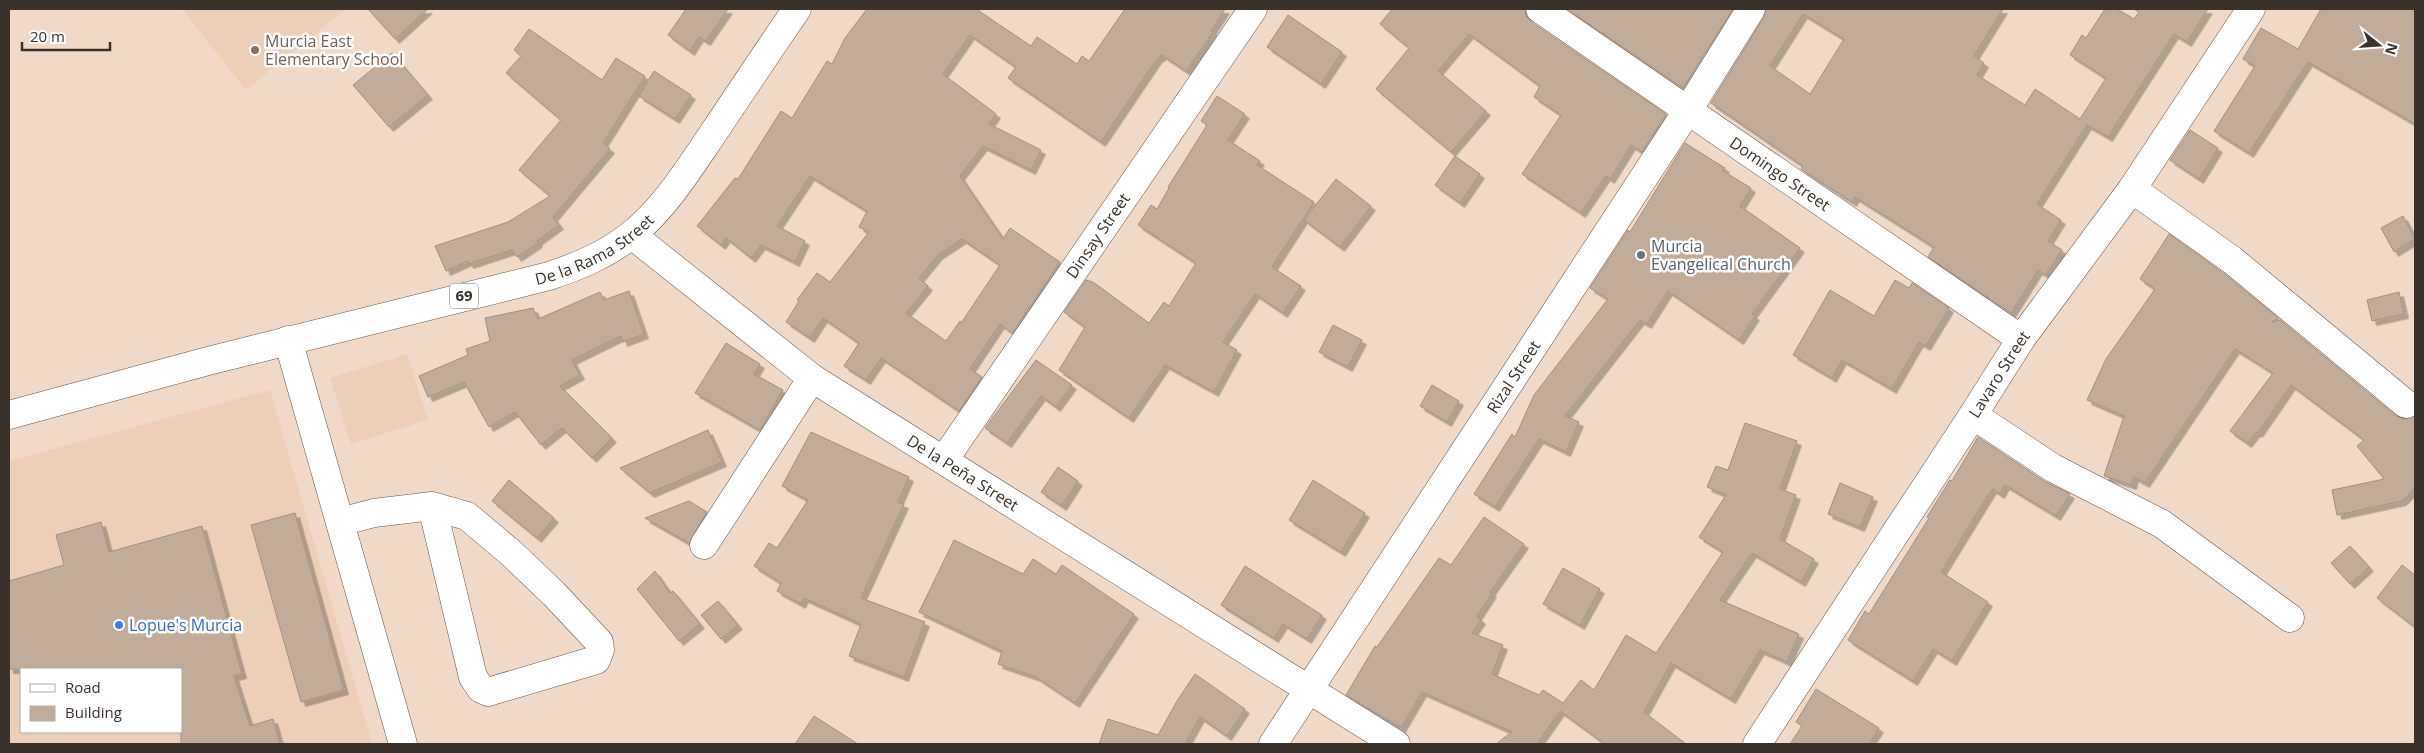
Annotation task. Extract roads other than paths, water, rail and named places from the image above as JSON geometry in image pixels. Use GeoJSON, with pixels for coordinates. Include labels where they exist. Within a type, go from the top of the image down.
{"type":"FeatureCollection","features":[{"type":"Feature","properties":{"kind":"main road","name":"De la Rama Street"},"geometry":{"type":"LineString","coordinates":[[288,340],[549,276],[604,254],[632,235],[660,206],[687,171],[797,9]]}},
{"type":"Feature","properties":{"kind":"main road","name":"Dinsay Street"},"geometry":{"type":"LineString","coordinates":[[944,460],[1253,9]]}},
{"type":"Feature","properties":{"kind":"main road","name":"Domingo Street"},"geometry":{"type":"LineString","coordinates":[[1540,9],[2021,339]]}},
{"type":"Feature","properties":{"kind":"main road","name":"Rizal Street"},"geometry":{"type":"LineString","coordinates":[[1273,744],[1688,110],[1751,9]]}},
{"type":"Feature","properties":{"kind":"main road","name":"Lavaro Street"},"geometry":{"type":"LineString","coordinates":[[1757,744],[1974,415],[2021,339],[2132,189],[2251,9]]}},
{"type":"Feature","properties":{"kind":"main road"},"geometry":{"type":"LineString","coordinates":[[2132,189],[2232,260],[2406,404]]}},
{"type":"Feature","properties":{"kind":"main road","name":"De la Peña Street"},"geometry":{"type":"LineString","coordinates":[[632,235],[812,378],[1396,744]]}},
{"type":"Feature","properties":{"kind":"main road"},"geometry":{"type":"LineString","coordinates":[[288,340],[403,744]]}},
{"type":"Feature","properties":{"kind":"main road","name":"69"},"geometry":{"type":"LineString","coordinates":[[9,415],[288,340]]}},
{"type":"Feature","properties":{"kind":"main road"},"geometry":{"type":"LineString","coordinates":[[704,545],[812,378]]}},
{"type":"Feature","properties":{"kind":"main road"},"geometry":{"type":"LineString","coordinates":[[1974,415],[2053,468],[2162,524],[2290,618]]}},
{"type":"Feature","properties":{"kind":"main road"},"geometry":{"type":"LineString","coordinates":[[340,522],[374,513],[432,506],[467,516],[511,553],[554,594],[598,642],[600,650],[596,660],[488,692],[481,688],[473,677],[432,506]]}},
{"type":"Feature","properties":{"kind":"place","name":"Murcia East Elementary School"},"geometry":{"type":"Point","coordinates":[255,50]}},
{"type":"Feature","properties":{"kind":"place","name":"Murcia Evangelical Church"},"geometry":{"type":"Point","coordinates":[1641,255]}},
{"type":"Feature","properties":{"kind":"place","name":"Lopue's Murcia"},"geometry":{"type":"Point","coordinates":[119,625]}}]}
